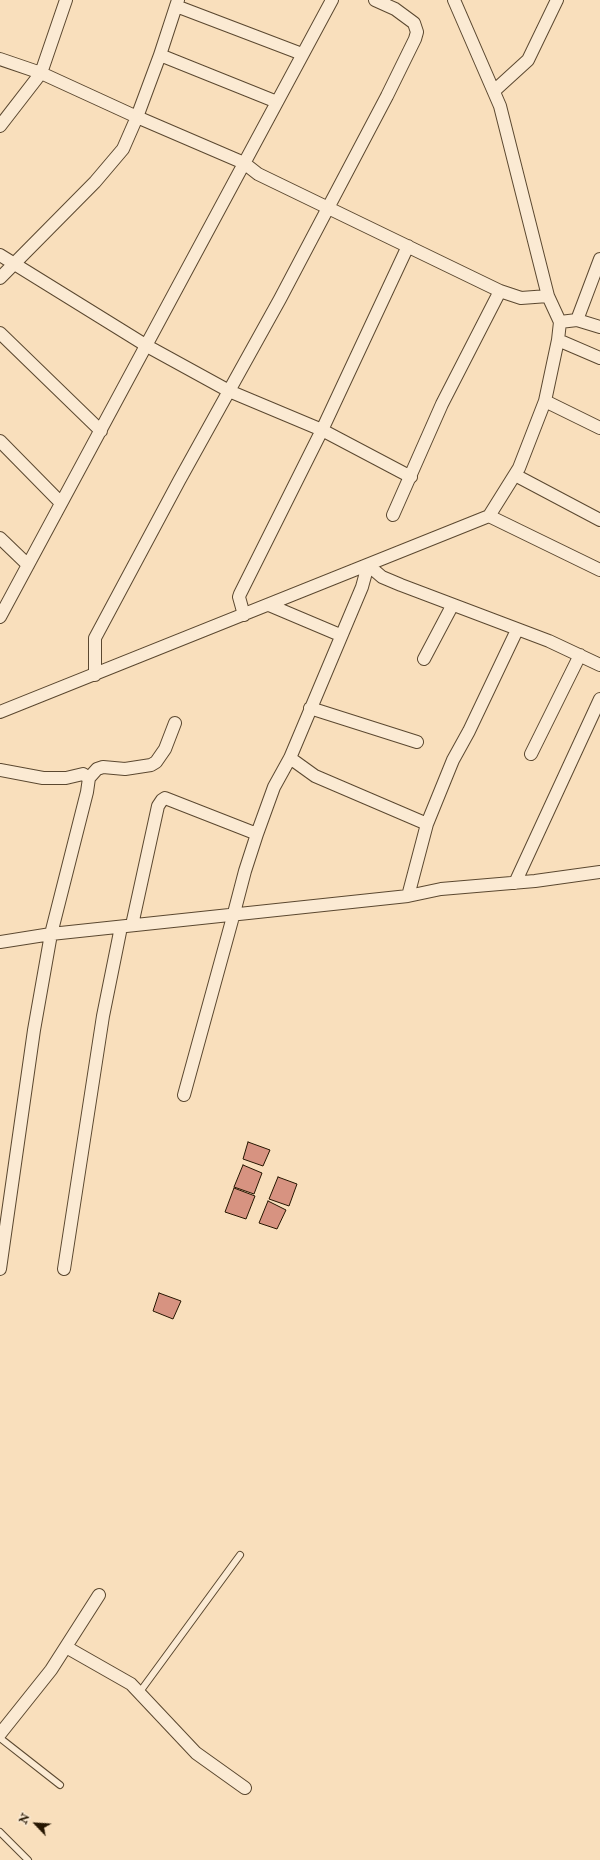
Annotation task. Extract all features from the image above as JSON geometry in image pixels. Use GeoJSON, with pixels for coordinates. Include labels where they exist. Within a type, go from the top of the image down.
{"type":"FeatureCollection","features":[{"type":"Feature","properties":{"kind":"street"},"geometry":{"type":"LineString","coordinates":[[0,126],[41,73],[66,0]]}},
{"type":"Feature","properties":{"kind":"street"},"geometry":{"type":"LineString","coordinates":[[0,617],[332,0]]}},
{"type":"Feature","properties":{"kind":"street"},"geometry":{"type":"LineString","coordinates":[[95,675],[95,638],[328,208],[387,96],[417,32],[414,23],[389,6],[375,0]]}},
{"type":"Feature","properties":{"kind":"street"},"geometry":{"type":"LineString","coordinates":[[0,712],[368,566],[489,516],[515,475],[545,401],[558,340],[560,322],[548,296],[500,106],[454,0]]}},
{"type":"Feature","properties":{"kind":"street"},"geometry":{"type":"LineString","coordinates":[[494,91],[528,60],[557,0]]}},
{"type":"Feature","properties":{"kind":"street"},"geometry":{"type":"LineString","coordinates":[[0,278],[95,182],[123,149],[137,117],[177,3],[302,54]]}},
{"type":"Feature","properties":{"kind":"street"},"geometry":{"type":"LineString","coordinates":[[160,54],[277,102]]}},
{"type":"Feature","properties":{"kind":"street"},"geometry":{"type":"LineString","coordinates":[[0,59],[41,73],[137,117],[244,163],[258,174],[500,291],[521,298],[548,296]]}},
{"type":"Feature","properties":{"kind":"street"},"geometry":{"type":"LineString","coordinates":[[244,615],[239,597],[240,594],[322,430],[408,246]]}},
{"type":"Feature","properties":{"kind":"street"},"geometry":{"type":"LineString","coordinates":[[0,255],[147,346],[229,391],[322,430],[411,477]]}},
{"type":"Feature","properties":{"kind":"street"},"geometry":{"type":"LineString","coordinates":[[577,320],[600,259]]}},
{"type":"Feature","properties":{"kind":"street"},"geometry":{"type":"LineString","coordinates":[[393,515],[442,404],[500,291]]}},
{"type":"Feature","properties":{"kind":"street"},"geometry":{"type":"LineString","coordinates":[[560,322],[577,320],[600,327]]}},
{"type":"Feature","properties":{"kind":"street"},"geometry":{"type":"LineString","coordinates":[[0,333],[101,431]]}},
{"type":"Feature","properties":{"kind":"street"},"geometry":{"type":"LineString","coordinates":[[558,340],[600,358]]}},
{"type":"Feature","properties":{"kind":"street"},"geometry":{"type":"LineString","coordinates":[[545,401],[600,428]]}},
{"type":"Feature","properties":{"kind":"street"},"geometry":{"type":"LineString","coordinates":[[0,441],[60,503]]}},
{"type":"Feature","properties":{"kind":"street"},"geometry":{"type":"LineString","coordinates":[[515,475],[600,520]]}},
{"type":"Feature","properties":{"kind":"street"},"geometry":{"type":"LineString","coordinates":[[489,516],[600,570]]}},
{"type":"Feature","properties":{"kind":"street"},"geometry":{"type":"LineString","coordinates":[[0,538],[28,565]]}},
{"type":"Feature","properties":{"kind":"street"},"geometry":{"type":"LineString","coordinates":[[368,566],[382,577],[452,606],[549,641],[600,665]]}},
{"type":"Feature","properties":{"kind":"street"},"geometry":{"type":"LineString","coordinates":[[184,1095],[234,914],[244,870],[274,787],[290,758],[340,635],[362,587],[368,566]]}},
{"type":"Feature","properties":{"kind":"street"},"geometry":{"type":"LineString","coordinates":[[269,605],[340,635]]}},
{"type":"Feature","properties":{"kind":"street"},"geometry":{"type":"LineString","coordinates":[[424,659],[452,606]]}},
{"type":"Feature","properties":{"kind":"street"},"geometry":{"type":"LineString","coordinates":[[408,896],[427,824],[453,760],[469,731],[517,630]]}},
{"type":"Feature","properties":{"kind":"street"},"geometry":{"type":"LineString","coordinates":[[531,754],[580,655]]}},
{"type":"Feature","properties":{"kind":"street"},"geometry":{"type":"LineString","coordinates":[[515,883],[600,699]]}},
{"type":"Feature","properties":{"kind":"street"},"geometry":{"type":"LineString","coordinates":[[310,708],[417,742]]}},
{"type":"Feature","properties":{"kind":"street"},"geometry":{"type":"LineString","coordinates":[[0,1269],[34,1030],[51,934],[87,792],[89,778],[96,769],[103,767],[125,769],[144,766],[156,762],[165,749],[175,723]]}},
{"type":"Feature","properties":{"kind":"street"},"geometry":{"type":"LineString","coordinates":[[290,758],[315,776],[427,824]]}},
{"type":"Feature","properties":{"kind":"street"},"geometry":{"type":"LineString","coordinates":[[0,770],[43,778],[66,778],[82,774],[89,778]]}},
{"type":"Feature","properties":{"kind":"street"},"geometry":{"type":"LineString","coordinates":[[64,1269],[103,1016],[158,806],[165,798],[257,834]]}},
{"type":"Feature","properties":{"kind":"street"},"geometry":{"type":"LineString","coordinates":[[0,942],[51,934],[408,896],[448,888],[515,883],[600,872]]}},
{"type":"Feature","properties":{"kind":"street"},"geometry":{"type":"LineString","coordinates":[[0,1734],[51,1670],[99,1595]]}},
{"type":"Feature","properties":{"kind":"street"},"geometry":{"type":"LineString","coordinates":[[66,1647],[131,1684],[196,1754],[245,1788]]}},
{"type":"Feature","properties":{"kind":"lane"},"geometry":{"type":"LineString","coordinates":[[139,1693],[240,1555]]}},
{"type":"Feature","properties":{"kind":"lane"},"geometry":{"type":"LineString","coordinates":[[0,1738],[60,1786]]}},
{"type":"Feature","properties":{"kind":"lane"},"geometry":{"type":"LineString","coordinates":[[0,1832],[28,1860]]}},
{"type":"Feature","properties":{"kind":"building"},"geometry":{"type":"Polygon","coordinates":[[[248,1142],[270,1150],[263,1166],[243,1159],[248,1142]]]}},
{"type":"Feature","properties":{"kind":"building"},"geometry":{"type":"Polygon","coordinates":[[[243,1165],[262,1173],[254,1194],[234,1187],[243,1165]]]}},
{"type":"Feature","properties":{"kind":"building"},"geometry":{"type":"Polygon","coordinates":[[[278,1177],[297,1184],[289,1206],[269,1199],[278,1177]]]}},
{"type":"Feature","properties":{"kind":"building"},"geometry":{"type":"Polygon","coordinates":[[[234,1188],[255,1196],[246,1219],[225,1212],[234,1188]]]}},
{"type":"Feature","properties":{"kind":"building"},"geometry":{"type":"Polygon","coordinates":[[[268,1201],[286,1210],[277,1229],[259,1223],[268,1201]]]}},
{"type":"Feature","properties":{"kind":"building"},"geometry":{"type":"Polygon","coordinates":[[[159,1293],[181,1301],[173,1319],[153,1311],[159,1293]]]}}]}
